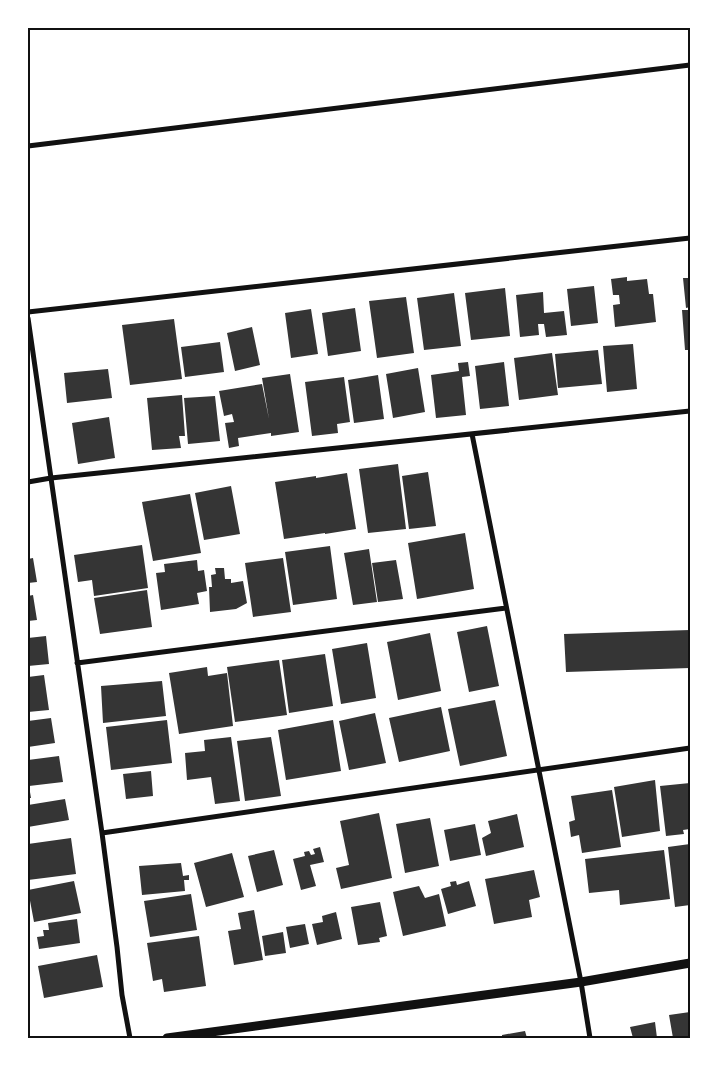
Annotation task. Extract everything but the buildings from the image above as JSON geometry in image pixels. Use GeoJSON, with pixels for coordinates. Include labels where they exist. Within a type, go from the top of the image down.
{"type":"FeatureCollection","features":[{"type":"Feature","properties":{"kind":"street"},"geometry":{"type":"LineString","coordinates":[[28,146],[690,65]]}},
{"type":"Feature","properties":{"kind":"street"},"geometry":{"type":"LineString","coordinates":[[28,312],[690,238]]}},
{"type":"Feature","properties":{"kind":"street"},"geometry":{"type":"LineString","coordinates":[[28,318],[102,833],[122,995],[130,1038]]}},
{"type":"Feature","properties":{"kind":"street"},"geometry":{"type":"LineString","coordinates":[[28,482],[50,478],[690,411]]}},
{"type":"Feature","properties":{"kind":"street"},"geometry":{"type":"LineString","coordinates":[[472,434],[590,1038]]}},
{"type":"Feature","properties":{"kind":"street"},"geometry":{"type":"LineString","coordinates":[[77,663],[506,608]]}},
{"type":"Feature","properties":{"kind":"street"},"geometry":{"type":"LineString","coordinates":[[102,833],[690,748]]}},
{"type":"Feature","properties":{"kind":"street"},"geometry":{"type":"LineString","coordinates":[[167,1038],[580,982],[690,963]]}}]}
